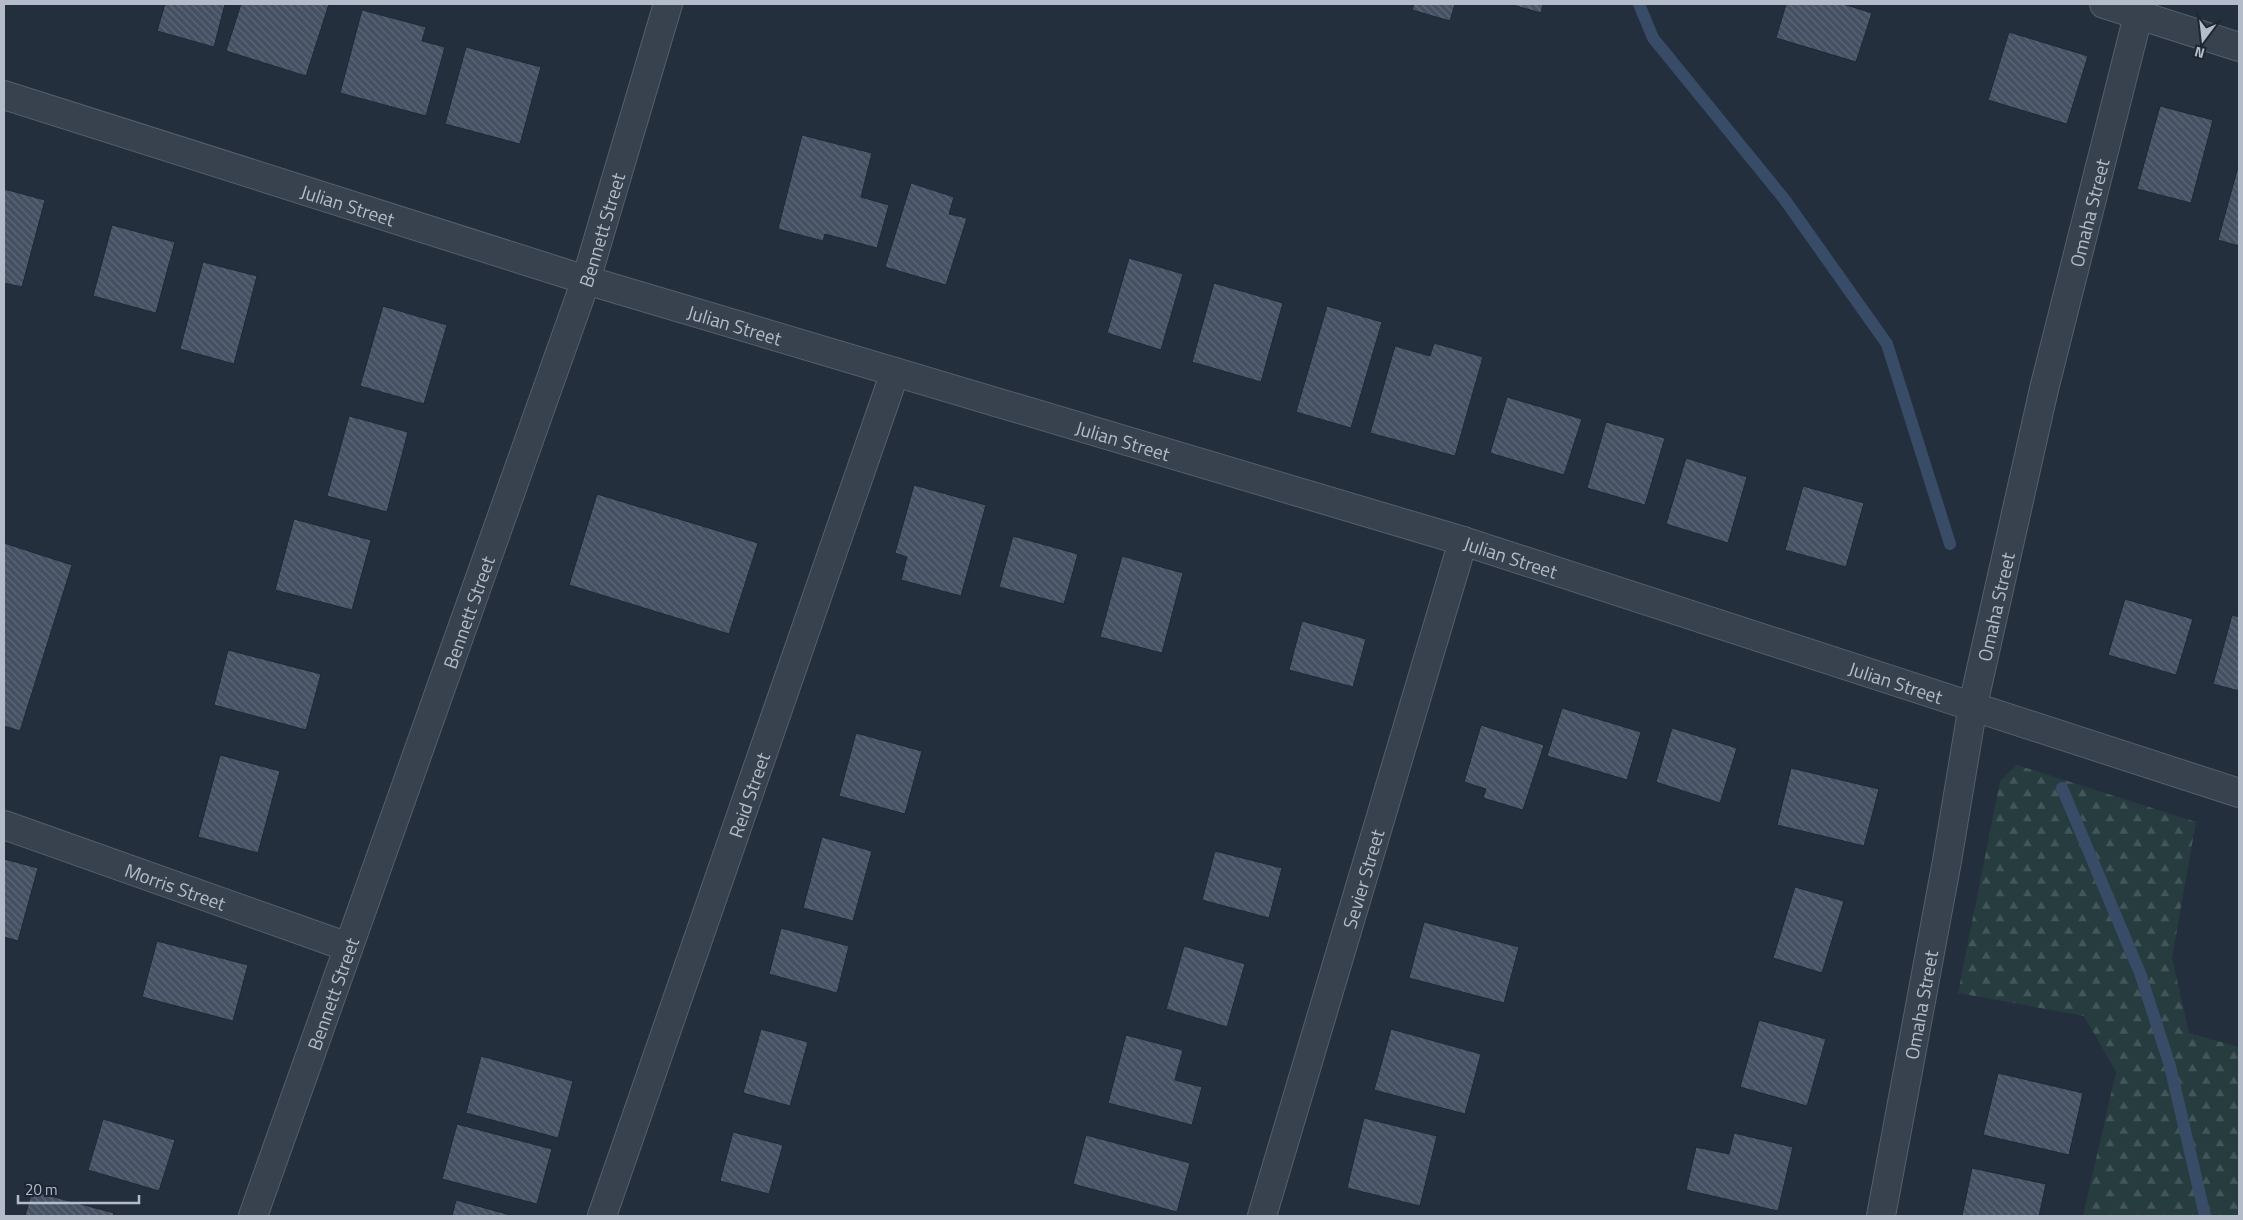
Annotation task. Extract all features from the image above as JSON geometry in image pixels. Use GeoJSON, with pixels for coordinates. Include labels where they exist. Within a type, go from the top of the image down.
{"type":"FeatureCollection","features":[{"type":"Feature","properties":{"kind":"street","name":"Bennett Street"},"geometry":{"type":"LineString","coordinates":[[253,1216],[586,280],[668,4]]}},
{"type":"Feature","properties":{"kind":"street"},"geometry":{"type":"LineString","coordinates":[[2104,4],[2140,10],[2239,47]]}},
{"type":"Feature","properties":{"kind":"street","name":"Omaha Street"},"geometry":{"type":"LineString","coordinates":[[1881,1216],[1947,861],[1973,705],[2044,389],[2140,10]]}},
{"type":"Feature","properties":{"kind":"street","name":"Julian Street"},"geometry":{"type":"LineString","coordinates":[[4,95],[586,280],[1462,541],[2239,792]]}},
{"type":"Feature","properties":{"kind":"street","name":"Reid Street"},"geometry":{"type":"LineString","coordinates":[[602,1216],[895,372]]}},
{"type":"Feature","properties":{"kind":"street","name":"Sevier Street"},"geometry":{"type":"LineString","coordinates":[[1262,1216],[1462,541]]}},
{"type":"Feature","properties":{"kind":"street","name":"Morris Street"},"geometry":{"type":"LineString","coordinates":[[4,826],[348,947]]}},
{"type":"Feature","properties":{"kind":"green space"},"geometry":{"type":"Polygon","coordinates":[[[2017,765],[2196,822],[2172,958],[2189,1033],[2239,1047],[2239,1216],[2083,1216],[2116,1072],[2084,1016],[1958,993],[2000,781],[2017,765]]]}},
{"type":"Feature","properties":{"kind":"building"},"geometry":{"type":"Polygon","coordinates":[[[165,4],[225,4],[214,47],[157,31],[165,4]]]}},
{"type":"Feature","properties":{"kind":"building"},"geometry":{"type":"Polygon","coordinates":[[[241,4],[329,4],[306,76],[226,51],[241,4]]]}},
{"type":"Feature","properties":{"kind":"building"},"geometry":{"type":"Polygon","coordinates":[[[1414,4],[1455,4],[1450,21],[1412,10],[1414,4]]]}},
{"type":"Feature","properties":{"kind":"building"},"geometry":{"type":"Polygon","coordinates":[[[1509,4],[1543,4],[1541,13],[1509,4]]]}},
{"type":"Feature","properties":{"kind":"building"},"geometry":{"type":"Polygon","coordinates":[[[1786,4],[1843,4],[1872,13],[1856,62],[1776,38],[1786,4]]]}},
{"type":"Feature","properties":{"kind":"building"},"geometry":{"type":"Polygon","coordinates":[[[362,10],[426,27],[422,41],[445,47],[426,116],[340,93],[362,10]]]}},
{"type":"Feature","properties":{"kind":"building"},"geometry":{"type":"Polygon","coordinates":[[[2009,32],[2088,56],[2067,124],[1988,100],[2009,32]]]}},
{"type":"Feature","properties":{"kind":"building"},"geometry":{"type":"Polygon","coordinates":[[[466,47],[541,67],[520,144],[445,124],[466,47]]]}},
{"type":"Feature","properties":{"kind":"building"},"geometry":{"type":"Polygon","coordinates":[[[2160,106],[2213,120],[2191,203],[2137,189],[2160,106]]]}},
{"type":"Feature","properties":{"kind":"building"},"geometry":{"type":"Polygon","coordinates":[[[802,135],[872,153],[861,197],[889,205],[877,248],[825,234],[823,241],[778,229],[802,135]]]}},
{"type":"Feature","properties":{"kind":"building"},"geometry":{"type":"Polygon","coordinates":[[[2239,163],[2239,246],[2218,240],[2239,163]]]}},
{"type":"Feature","properties":{"kind":"building"},"geometry":{"type":"Polygon","coordinates":[[[911,183],[954,197],[949,214],[967,218],[946,285],[885,267],[911,183]]]}},
{"type":"Feature","properties":{"kind":"building"},"geometry":{"type":"Polygon","coordinates":[[[4,189],[45,200],[22,287],[4,283],[4,189]]]}},
{"type":"Feature","properties":{"kind":"building"},"geometry":{"type":"Polygon","coordinates":[[[112,225],[175,242],[156,313],[93,296],[112,225]]]}},
{"type":"Feature","properties":{"kind":"building"},"geometry":{"type":"Polygon","coordinates":[[[1129,258],[1183,274],[1161,350],[1107,333],[1129,258]]]}},
{"type":"Feature","properties":{"kind":"building"},"geometry":{"type":"Polygon","coordinates":[[[203,262],[257,276],[234,364],[180,349],[203,262]]]}},
{"type":"Feature","properties":{"kind":"building"},"geometry":{"type":"Polygon","coordinates":[[[1214,283],[1283,303],[1261,382],[1192,362],[1214,283]]]}},
{"type":"Feature","properties":{"kind":"building"},"geometry":{"type":"Polygon","coordinates":[[[383,306],[447,325],[424,404],[360,386],[383,306]]]}},
{"type":"Feature","properties":{"kind":"building"},"geometry":{"type":"Polygon","coordinates":[[[1327,306],[1382,322],[1351,428],[1296,412],[1327,306]]]}},
{"type":"Feature","properties":{"kind":"building"},"geometry":{"type":"Polygon","coordinates":[[[1434,343],[1483,357],[1455,456],[1370,433],[1395,346],[1430,356],[1434,343]]]}},
{"type":"Feature","properties":{"kind":"building"},"geometry":{"type":"Polygon","coordinates":[[[1507,397],[1582,419],[1564,475],[1490,453],[1507,397]]]}},
{"type":"Feature","properties":{"kind":"building"},"geometry":{"type":"Polygon","coordinates":[[[349,416],[408,432],[387,512],[327,496],[349,416]]]}},
{"type":"Feature","properties":{"kind":"building"},"geometry":{"type":"Polygon","coordinates":[[[1606,422],[1665,438],[1645,505],[1587,488],[1606,422]]]}},
{"type":"Feature","properties":{"kind":"building"},"geometry":{"type":"Polygon","coordinates":[[[1686,458],[1747,477],[1728,543],[1666,524],[1686,458]]]}},
{"type":"Feature","properties":{"kind":"building"},"geometry":{"type":"Polygon","coordinates":[[[914,485],[986,505],[961,596],[901,580],[907,557],[895,553],[914,485]]]}},
{"type":"Feature","properties":{"kind":"building"},"geometry":{"type":"Polygon","coordinates":[[[1803,486],[1864,503],[1846,567],[1785,550],[1803,486]]]}},
{"type":"Feature","properties":{"kind":"building"},"geometry":{"type":"Polygon","coordinates":[[[597,494],[758,543],[729,634],[569,585],[597,494]]]}},
{"type":"Feature","properties":{"kind":"building"},"geometry":{"type":"Polygon","coordinates":[[[294,519],[371,540],[352,610],[275,590],[294,519]]]}},
{"type":"Feature","properties":{"kind":"building"},"geometry":{"type":"Polygon","coordinates":[[[1013,536],[1078,554],[1064,604],[999,587],[1013,536]]]}},
{"type":"Feature","properties":{"kind":"building"},"geometry":{"type":"Polygon","coordinates":[[[4,543],[72,565],[20,731],[4,726],[4,543]]]}},
{"type":"Feature","properties":{"kind":"building"},"geometry":{"type":"Polygon","coordinates":[[[1122,556],[1183,573],[1162,653],[1100,637],[1122,556]]]}},
{"type":"Feature","properties":{"kind":"building"},"geometry":{"type":"Polygon","coordinates":[[[2125,599],[2193,619],[2176,675],[2108,655],[2125,599]]]}},
{"type":"Feature","properties":{"kind":"building"},"geometry":{"type":"Polygon","coordinates":[[[2232,615],[2239,617],[2239,691],[2213,684],[2232,615]]]}},
{"type":"Feature","properties":{"kind":"building"},"geometry":{"type":"Polygon","coordinates":[[[1302,621],[1366,639],[1353,687],[1289,670],[1302,621]]]}},
{"type":"Feature","properties":{"kind":"building"},"geometry":{"type":"Polygon","coordinates":[[[228,650],[321,674],[306,730],[214,705],[228,650]]]}},
{"type":"Feature","properties":{"kind":"building"},"geometry":{"type":"Polygon","coordinates":[[[1562,708],[1641,732],[1627,780],[1547,756],[1562,708]]]}},
{"type":"Feature","properties":{"kind":"building"},"geometry":{"type":"Polygon","coordinates":[[[1481,725],[1544,745],[1523,810],[1483,798],[1486,789],[1464,782],[1481,725]]]}},
{"type":"Feature","properties":{"kind":"building"},"geometry":{"type":"Polygon","coordinates":[[[1672,728],[1737,748],[1720,803],[1656,782],[1672,728]]]}},
{"type":"Feature","properties":{"kind":"building"},"geometry":{"type":"Polygon","coordinates":[[[856,733],[922,751],[905,814],[839,796],[856,733]]]}},
{"type":"Feature","properties":{"kind":"building"},"geometry":{"type":"Polygon","coordinates":[[[220,755],[280,771],[258,853],[198,837],[220,755]]]}},
{"type":"Feature","properties":{"kind":"building"},"geometry":{"type":"Polygon","coordinates":[[[1791,768],[1879,789],[1864,846],[1777,825],[1791,768]]]}},
{"type":"Feature","properties":{"kind":"building"},"geometry":{"type":"Polygon","coordinates":[[[822,837],[872,851],[853,921],[803,908],[822,837]]]}},
{"type":"Feature","properties":{"kind":"building"},"geometry":{"type":"Polygon","coordinates":[[[1215,851],[1282,868],[1269,918],[1202,900],[1215,851]]]}},
{"type":"Feature","properties":{"kind":"building"},"geometry":{"type":"Polygon","coordinates":[[[4,859],[38,868],[18,941],[4,937],[4,859]]]}},
{"type":"Feature","properties":{"kind":"building"},"geometry":{"type":"Polygon","coordinates":[[[1795,887],[1844,901],[1822,973],[1773,958],[1795,887]]]}},
{"type":"Feature","properties":{"kind":"building"},"geometry":{"type":"Polygon","coordinates":[[[1424,922],[1519,947],[1504,1003],[1409,978],[1424,922]]]}},
{"type":"Feature","properties":{"kind":"building"},"geometry":{"type":"Polygon","coordinates":[[[781,928],[849,946],[837,993],[769,974],[781,928]]]}},
{"type":"Feature","properties":{"kind":"building"},"geometry":{"type":"Polygon","coordinates":[[[157,941],[248,965],[233,1021],[142,997],[157,941]]]}},
{"type":"Feature","properties":{"kind":"building"},"geometry":{"type":"Polygon","coordinates":[[[1184,946],[1245,964],[1227,1027],[1166,1009],[1184,946]]]}},
{"type":"Feature","properties":{"kind":"building"},"geometry":{"type":"Polygon","coordinates":[[[1759,1020],[1826,1039],[1807,1106],[1740,1087],[1759,1020]]]}},
{"type":"Feature","properties":{"kind":"building"},"geometry":{"type":"Polygon","coordinates":[[[761,1029],[808,1042],[790,1106],[743,1093],[761,1029]]]}},
{"type":"Feature","properties":{"kind":"building"},"geometry":{"type":"Polygon","coordinates":[[[1391,1029],[1481,1054],[1465,1114],[1374,1090],[1391,1029]]]}},
{"type":"Feature","properties":{"kind":"building"},"geometry":{"type":"Polygon","coordinates":[[[1126,1035],[1183,1050],[1175,1080],[1202,1087],[1192,1125],[1108,1103],[1126,1035]]]}},
{"type":"Feature","properties":{"kind":"building"},"geometry":{"type":"Polygon","coordinates":[[[481,1056],[573,1081],[558,1138],[466,1113],[481,1056]]]}},
{"type":"Feature","properties":{"kind":"building"},"geometry":{"type":"Polygon","coordinates":[[[1998,1073],[2083,1093],[2069,1155],[1983,1135],[1998,1073]]]}},
{"type":"Feature","properties":{"kind":"building"},"geometry":{"type":"Polygon","coordinates":[[[1364,1118],[1437,1136],[1420,1206],[1347,1188],[1364,1118]]]}},
{"type":"Feature","properties":{"kind":"building"},"geometry":{"type":"Polygon","coordinates":[[[103,1119],[175,1140],[159,1191],[88,1170],[103,1119]]]}},
{"type":"Feature","properties":{"kind":"building"},"geometry":{"type":"Polygon","coordinates":[[[457,1124],[552,1149],[537,1204],[442,1179],[457,1124]]]}},
{"type":"Feature","properties":{"kind":"building"},"geometry":{"type":"Polygon","coordinates":[[[733,1132],[783,1145],[769,1194],[720,1181],[733,1132]]]}},
{"type":"Feature","properties":{"kind":"building"},"geometry":{"type":"Polygon","coordinates":[[[1734,1133],[1793,1147],[1778,1211],[1686,1190],[1696,1147],[1729,1154],[1734,1133]]]}},
{"type":"Feature","properties":{"kind":"building"},"geometry":{"type":"Polygon","coordinates":[[[1086,1135],[1190,1163],[1177,1212],[1073,1184],[1086,1135]]]}},
{"type":"Feature","properties":{"kind":"building"},"geometry":{"type":"Polygon","coordinates":[[[1972,1168],[2046,1184],[2039,1216],[1962,1216],[1972,1168]]]}},
{"type":"Feature","properties":{"kind":"building"},"geometry":{"type":"Polygon","coordinates":[[[32,1191],[114,1213],[113,1216],[25,1216],[32,1191]]]}},
{"type":"Feature","properties":{"kind":"building"},"geometry":{"type":"Polygon","coordinates":[[[456,1200],[514,1216],[452,1216],[456,1200]]]}},
{"type":"Feature","properties":{"kind":"waterway"},"geometry":{"type":"LineString","coordinates":[[1639,4],[1653,38],[1785,200],[1887,344],[1950,544]]}},
{"type":"Feature","properties":{"kind":"waterway"},"geometry":{"type":"LineString","coordinates":[[2062,788],[2140,973],[2170,1066],[2205,1216]]}}]}
